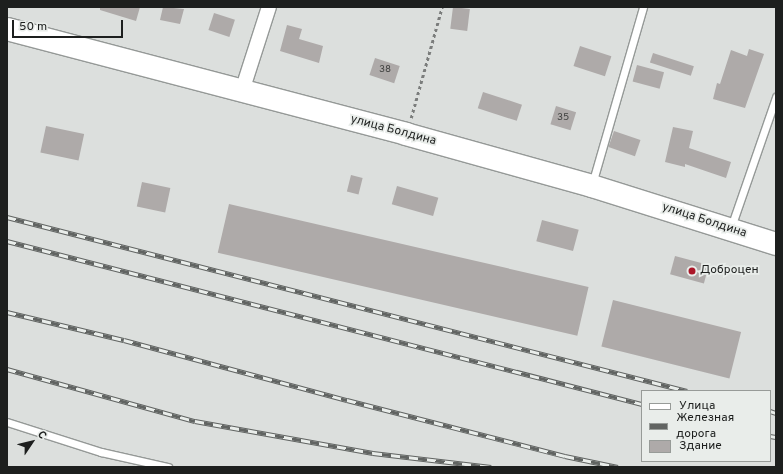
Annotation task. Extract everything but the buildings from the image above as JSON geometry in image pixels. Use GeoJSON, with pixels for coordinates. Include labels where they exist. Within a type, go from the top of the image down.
{"type":"FeatureCollection","features":[{"type":"Feature","properties":{"kind":"main road","name":"улица Болдина"},"geometry":{"type":"LineString","coordinates":[[7,30],[406,134],[592,186],[776,244]]}},
{"type":"Feature","properties":{"kind":"street"},"geometry":{"type":"LineString","coordinates":[[242,91],[269,7]]}},
{"type":"Feature","properties":{"kind":"lane"},"geometry":{"type":"LineString","coordinates":[[592,186],[643,7]]}},
{"type":"Feature","properties":{"kind":"lane"},"geometry":{"type":"LineString","coordinates":[[730,229],[776,97]]}},
{"type":"Feature","properties":{"kind":"lane"},"geometry":{"type":"LineString","coordinates":[[7,422],[101,452],[168,467]]}},
{"type":"Feature","properties":{"kind":"path"},"geometry":{"type":"LineString","coordinates":[[406,134],[442,7]]}},
{"type":"Feature","properties":{"kind":"railway"},"geometry":{"type":"LineString","coordinates":[[7,217],[683,390]]}},
{"type":"Feature","properties":{"kind":"railway"},"geometry":{"type":"LineString","coordinates":[[7,241],[641,404]]}},
{"type":"Feature","properties":{"kind":"railway"},"geometry":{"type":"LineString","coordinates":[[7,312],[124,340],[347,400],[565,456],[618,467]]}},
{"type":"Feature","properties":{"kind":"railway"},"geometry":{"type":"LineString","coordinates":[[7,369],[195,421],[373,453],[491,467]]}},
{"type":"Feature","properties":{"kind":"railway"},"geometry":{"type":"LineString","coordinates":[[771,411],[776,413]]}},
{"type":"Feature","properties":{"kind":"railway"},"geometry":{"type":"LineString","coordinates":[[771,436],[776,437]]}},
{"type":"Feature","properties":{"kind":"place","name":"Доброцен"},"geometry":{"type":"Point","coordinates":[692,271]}}]}
